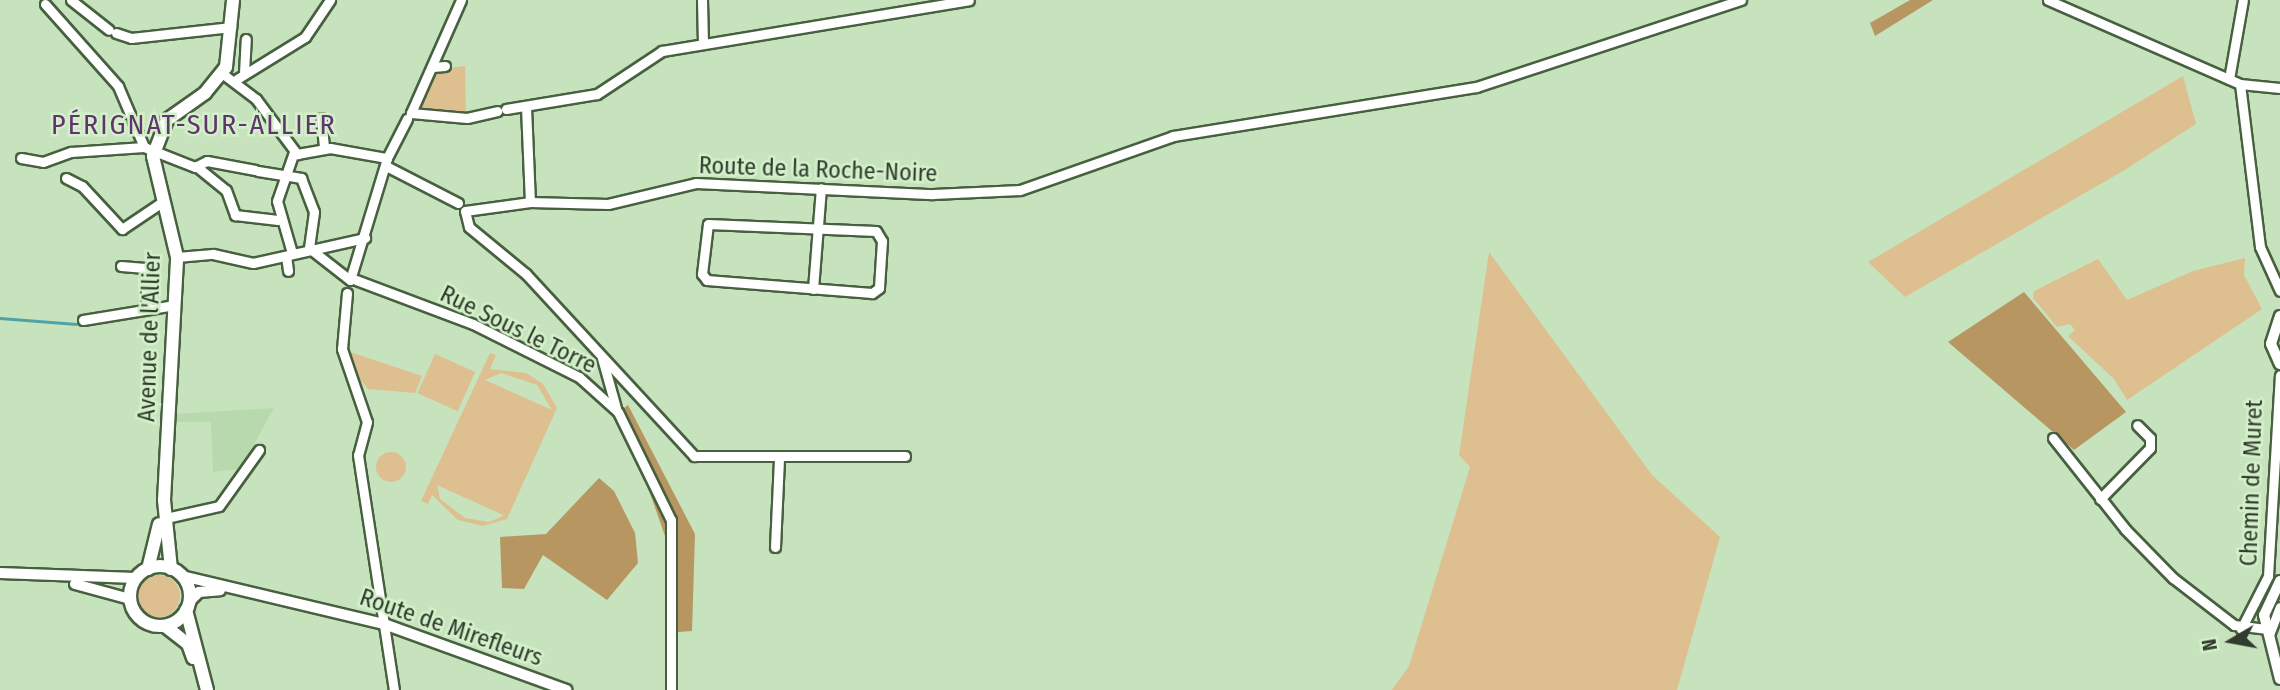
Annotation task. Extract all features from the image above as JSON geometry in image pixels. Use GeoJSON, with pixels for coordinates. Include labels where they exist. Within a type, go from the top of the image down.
{"type":"FeatureCollection","features":[{"type":"Feature","properties":{"kind":"main road"},"geometry":{"type":"LineString","coordinates":[[148,151],[167,120],[223,74],[233,0]]}},
{"type":"Feature","properties":{"kind":"main road","name":"Avenue de l'Allier"},"geometry":{"type":"LineString","coordinates":[[148,151],[177,257],[164,499]]}},
{"type":"Feature","properties":{"kind":"main road"},"geometry":{"type":"LineString","coordinates":[[164,499],[176,573],[188,606],[206,690]]}},
{"type":"Feature","properties":{"kind":"main road"},"geometry":{"type":"LineString","coordinates":[[164,499],[148,569],[136,578],[130,599],[138,617],[164,626],[188,644],[206,690]]}},
{"type":"Feature","properties":{"kind":"main road"},"geometry":{"type":"LineString","coordinates":[[148,569],[176,573]]}},
{"type":"Feature","properties":{"kind":"main road"},"geometry":{"type":"LineString","coordinates":[[164,626],[188,606]]}},
{"type":"Feature","properties":{"kind":"street"},"geometry":{"type":"LineString","coordinates":[[71,0],[112,32],[139,38],[231,27]]}},
{"type":"Feature","properties":{"kind":"street"},"geometry":{"type":"LineString","coordinates":[[223,74],[241,76],[305,37],[330,0]]}},
{"type":"Feature","properties":{"kind":"street"},"geometry":{"type":"LineString","coordinates":[[353,280],[387,162],[433,67],[461,0]]}},
{"type":"Feature","properties":{"kind":"street"},"geometry":{"type":"LineString","coordinates":[[702,0],[703,44]]}},
{"type":"Feature","properties":{"kind":"street"},"geometry":{"type":"LineString","coordinates":[[409,116],[467,118],[597,94],[645,58],[703,44],[968,0]]}},
{"type":"Feature","properties":{"kind":"street","name":"Route de la Roche-Noire"},"geometry":{"type":"LineString","coordinates":[[601,356],[486,239],[469,227],[465,211],[530,202],[595,206],[696,183],[1002,192],[1086,169],[1173,136],[1476,87],[1741,0]]}},
{"type":"Feature","properties":{"kind":"street"},"geometry":{"type":"LineString","coordinates":[[2048,0],[2240,85],[2280,89]]}},
{"type":"Feature","properties":{"kind":"street"},"geometry":{"type":"LineString","coordinates":[[2229,79],[2243,0]]}},
{"type":"Feature","properties":{"kind":"street"},"geometry":{"type":"LineString","coordinates":[[45,4],[118,86],[148,151]]}},
{"type":"Feature","properties":{"kind":"street"},"geometry":{"type":"LineString","coordinates":[[246,39],[241,76],[294,152]]}},
{"type":"Feature","properties":{"kind":"street"},"geometry":{"type":"LineString","coordinates":[[433,67],[445,66]]}},
{"type":"Feature","properties":{"kind":"street"},"geometry":{"type":"LineString","coordinates":[[2240,85],[2259,247],[2280,291]]}},
{"type":"Feature","properties":{"kind":"street"},"geometry":{"type":"LineString","coordinates":[[526,107],[530,202]]}},
{"type":"Feature","properties":{"kind":"street"},"geometry":{"type":"LineString","coordinates":[[321,118],[324,149]]}},
{"type":"Feature","properties":{"kind":"street"},"geometry":{"type":"LineString","coordinates":[[294,152],[324,149],[387,162],[458,203]]}},
{"type":"Feature","properties":{"kind":"street"},"geometry":{"type":"LineString","coordinates":[[21,158],[43,162],[71,152],[148,151],[196,166],[226,190],[235,215],[278,219]]}},
{"type":"Feature","properties":{"kind":"street"},"geometry":{"type":"LineString","coordinates":[[288,271],[289,255],[278,219],[285,176],[294,152]]}},
{"type":"Feature","properties":{"kind":"street"},"geometry":{"type":"LineString","coordinates":[[196,166],[207,161],[301,178],[314,212],[309,248]]}},
{"type":"Feature","properties":{"kind":"street"},"geometry":{"type":"LineString","coordinates":[[66,178],[82,186],[122,229],[162,202]]}},
{"type":"Feature","properties":{"kind":"street"},"geometry":{"type":"LineString","coordinates":[[813,289],[821,188]]}},
{"type":"Feature","properties":{"kind":"street"},"geometry":{"type":"LineString","coordinates":[[817,227],[876,231],[881,253],[876,291],[813,289],[703,278],[705,228],[817,227]]}},
{"type":"Feature","properties":{"kind":"street"},"geometry":{"type":"LineString","coordinates":[[177,257],[213,254],[253,263],[309,248],[365,238]]}},
{"type":"Feature","properties":{"kind":"street","name":"Rue Sous le Torre"},"geometry":{"type":"LineString","coordinates":[[309,248],[353,280],[473,324],[579,377],[618,412],[671,520],[671,690]]}},
{"type":"Feature","properties":{"kind":"street"},"geometry":{"type":"LineString","coordinates":[[121,266],[145,268],[147,309]]}},
{"type":"Feature","properties":{"kind":"street"},"geometry":{"type":"LineString","coordinates":[[347,293],[342,349],[367,422],[358,455],[394,690]]}},
{"type":"Feature","properties":{"kind":"street"},"geometry":{"type":"LineString","coordinates":[[83,320],[175,305]]}},
{"type":"Feature","properties":{"kind":"street"},"geometry":{"type":"LineString","coordinates":[[2280,316],[2271,344],[2280,364]]}},
{"type":"Feature","properties":{"kind":"street"},"geometry":{"type":"LineString","coordinates":[[601,356],[618,412]]}},
{"type":"Feature","properties":{"kind":"street"},"geometry":{"type":"LineString","coordinates":[[601,356],[694,456],[779,459],[905,456]]}},
{"type":"Feature","properties":{"kind":"street","name":"Chemin de Muret"},"geometry":{"type":"LineString","coordinates":[[2241,629],[2268,576],[2280,375]]}},
{"type":"Feature","properties":{"kind":"street"},"geometry":{"type":"LineString","coordinates":[[2100,499],[2150,448],[2150,438],[2137,425]]}},
{"type":"Feature","properties":{"kind":"street"},"geometry":{"type":"LineString","coordinates":[[2053,438],[2100,499],[2173,578],[2241,629],[2267,633]]}},
{"type":"Feature","properties":{"kind":"street"},"geometry":{"type":"LineString","coordinates":[[166,518],[219,506],[259,450]]}},
{"type":"Feature","properties":{"kind":"street"},"geometry":{"type":"LineString","coordinates":[[775,547],[779,459]]}},
{"type":"Feature","properties":{"kind":"street"},"geometry":{"type":"LineString","coordinates":[[0,573],[136,578]]}},
{"type":"Feature","properties":{"kind":"street","name":"Route de Mirefleurs"},"geometry":{"type":"LineString","coordinates":[[176,573],[240,591],[384,624],[566,690]]}},
{"type":"Feature","properties":{"kind":"street"},"geometry":{"type":"LineString","coordinates":[[31,575],[130,599]]}},
{"type":"Feature","properties":{"kind":"street"},"geometry":{"type":"LineString","coordinates":[[2280,581],[2266,608],[2267,633],[2280,679]]}},
{"type":"Feature","properties":{"kind":"street","name":"Route de Mirefleurs"},"geometry":{"type":"LineString","coordinates":[[188,606],[208,590],[240,591]]}},
{"type":"Feature","properties":{"kind":"street"},"geometry":{"type":"LineString","coordinates":[[2267,633],[2280,607]]}},
{"type":"Feature","properties":{"kind":"shaded area"},"geometry":{"type":"Polygon","coordinates":[[[1910,0],[1933,0],[1875,36],[1870,23],[1910,0]]]}},
{"type":"Feature","properties":{"kind":"shaded area"},"geometry":{"type":"Polygon","coordinates":[[[465,66],[466,115],[419,110],[438,69],[465,66]]]}},
{"type":"Feature","properties":{"kind":"shaded area"},"geometry":{"type":"Polygon","coordinates":[[[2183,76],[2196,124],[2123,171],[1905,297],[1868,262],[2183,76]]]}},
{"type":"Feature","properties":{"kind":"shaded area"},"geometry":{"type":"Polygon","coordinates":[[[1489,252],[1652,475],[1720,537],[1677,690],[1392,690],[1409,666],[1470,467],[1459,455],[1489,252]]]}},
{"type":"Feature","properties":{"kind":"shaded area"},"geometry":{"type":"Polygon","coordinates":[[[2245,258],[2244,275],[2262,309],[2127,400],[2114,379],[2068,336],[2075,330],[2070,324],[2057,327],[2033,298],[2034,291],[2098,259],[2127,300],[2193,271],[2245,258]]]}},
{"type":"Feature","properties":{"kind":"shaded area"},"geometry":{"type":"Polygon","coordinates":[[[2024,292],[2126,412],[2074,450],[1948,342],[2024,292]]]}},
{"type":"Feature","properties":{"kind":"shaded area"},"geometry":{"type":"Polygon","coordinates":[[[347,351],[422,376],[415,393],[368,389],[351,368],[347,351]]]}},
{"type":"Feature","properties":{"kind":"shaded area"},"geometry":{"type":"Polygon","coordinates":[[[490,353],[496,355],[490,369],[526,373],[543,384],[557,408],[507,519],[483,526],[458,520],[432,495],[428,504],[421,501],[490,353]],[[501,373],[485,380],[552,410],[537,385],[501,373]],[[437,485],[440,499],[465,518],[489,522],[503,516],[503,515],[437,485]]]}},
{"type":"Feature","properties":{"kind":"shaded area"},"geometry":{"type":"Polygon","coordinates":[[[435,354],[475,372],[458,411],[418,393],[435,354]]]}},
{"type":"Feature","properties":{"kind":"shaded area"},"geometry":{"type":"Polygon","coordinates":[[[628,405],[695,534],[692,631],[667,633],[665,536],[621,410],[628,405]]]}},
{"type":"Feature","properties":{"kind":"shaded area"},"geometry":{"type":"Polygon","coordinates":[[[274,408],[240,469],[213,472],[211,422],[176,422],[176,414],[274,408]]]}},
{"type":"Feature","properties":{"kind":"shaded area"},"geometry":{"type":"Polygon","coordinates":[[[391,452],[402,456],[406,467],[402,478],[391,482],[380,478],[376,467],[380,456],[391,452]]]}},
{"type":"Feature","properties":{"kind":"shaded area"},"geometry":{"type":"Polygon","coordinates":[[[599,478],[614,491],[635,533],[638,563],[607,600],[543,555],[524,589],[502,588],[500,537],[546,534],[599,478]]]}},
{"type":"Feature","properties":{"kind":"shaded area"},"geometry":{"type":"Polygon","coordinates":[[[159,575],[174,581],[180,596],[174,611],[159,617],[144,611],[138,596],[144,581],[159,575]]]}},
{"type":"Feature","properties":{"kind":"waterway"},"geometry":{"type":"LineString","coordinates":[[0,318],[76,324]]}},
{"type":"Feature","properties":{"kind":"district","name":"PÉRIGNAT-SUR-ALLIER"},"geometry":{"type":"Point","coordinates":[194,125]}}]}
